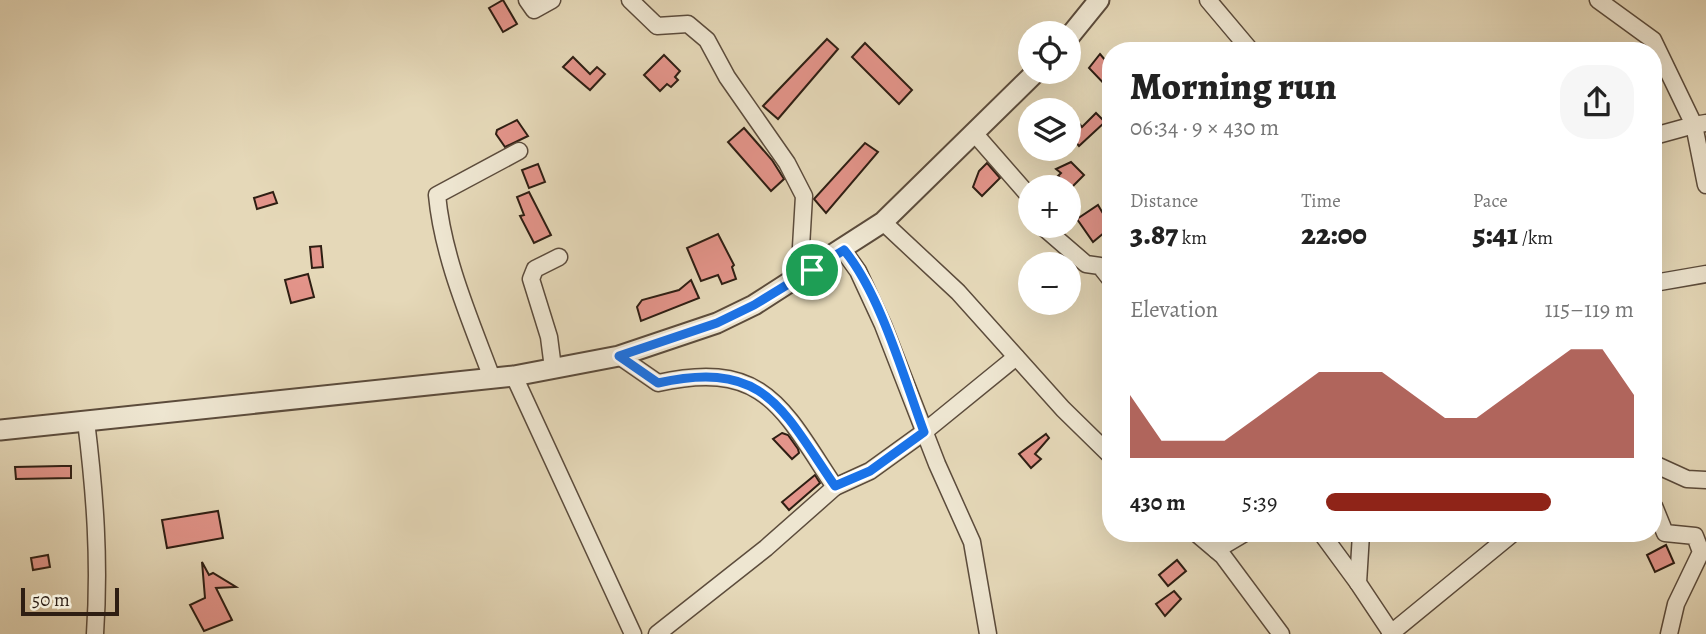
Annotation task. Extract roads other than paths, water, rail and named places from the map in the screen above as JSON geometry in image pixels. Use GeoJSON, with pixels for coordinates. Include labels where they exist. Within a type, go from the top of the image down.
{"type":"FeatureCollection","features":[{"type":"Feature","properties":{"kind":"street"},"geometry":{"type":"LineString","coordinates":[[527,0],[534,10],[552,0]]}},
{"type":"Feature","properties":{"kind":"street"},"geometry":{"type":"LineString","coordinates":[[630,0],[657,26],[688,24],[707,40],[727,77],[765,129],[804,196],[801,247],[812,270]]}},
{"type":"Feature","properties":{"kind":"street"},"geometry":{"type":"LineString","coordinates":[[1081,22],[1099,0]]}},
{"type":"Feature","properties":{"kind":"street"},"geometry":{"type":"LineString","coordinates":[[1208,0],[1243,42]]}},
{"type":"Feature","properties":{"kind":"street"},"geometry":{"type":"LineString","coordinates":[[1598,0],[1654,42]]}},
{"type":"Feature","properties":{"kind":"street"},"geometry":{"type":"LineString","coordinates":[[1662,56],[1700,124],[1706,185]]}},
{"type":"Feature","properties":{"kind":"street"},"geometry":{"type":"LineString","coordinates":[[0,430],[514,376],[619,356],[717,323],[754,305],[812,270],[883,222],[1024,84]]}},
{"type":"Feature","properties":{"kind":"street"},"geometry":{"type":"LineString","coordinates":[[1662,133],[1700,124]]}},
{"type":"Feature","properties":{"kind":"street"},"geometry":{"type":"LineString","coordinates":[[975,134],[1018,183]]}},
{"type":"Feature","properties":{"kind":"street"},"geometry":{"type":"LineString","coordinates":[[492,378],[459,285],[439,218],[437,195],[519,151]]}},
{"type":"Feature","properties":{"kind":"street"},"geometry":{"type":"LineString","coordinates":[[883,222],[958,292],[1102,447]]}},
{"type":"Feature","properties":{"kind":"street"},"geometry":{"type":"LineString","coordinates":[[1056,238],[1086,264],[1102,269]]}},
{"type":"Feature","properties":{"kind":"street"},"geometry":{"type":"LineString","coordinates":[[844,250],[858,271],[883,325],[924,432],[972,542],[988,634]]}},
{"type":"Feature","properties":{"kind":"street"},"geometry":{"type":"LineString","coordinates":[[553,368],[549,337],[531,279],[535,270],[559,257]]}},
{"type":"Feature","properties":{"kind":"street"},"geometry":{"type":"LineString","coordinates":[[1662,282],[1706,274]]}},
{"type":"Feature","properties":{"kind":"street"},"geometry":{"type":"LineString","coordinates":[[619,356],[658,383],[712,376],[750,385],[778,403],[835,486]]}},
{"type":"Feature","properties":{"kind":"street"},"geometry":{"type":"LineString","coordinates":[[657,634],[766,548],[835,486],[870,471],[924,432],[1016,357]]}},
{"type":"Feature","properties":{"kind":"street"},"geometry":{"type":"LineString","coordinates":[[514,376],[633,634]]}},
{"type":"Feature","properties":{"kind":"street"},"geometry":{"type":"LineString","coordinates":[[86,421],[97,504],[98,585],[95,634]]}},
{"type":"Feature","properties":{"kind":"street"},"geometry":{"type":"LineString","coordinates":[[1662,468],[1687,479],[1706,480]]}},
{"type":"Feature","properties":{"kind":"street"},"geometry":{"type":"LineString","coordinates":[[1662,526],[1665,533],[1695,536],[1701,552],[1676,604],[1669,634]]}},
{"type":"Feature","properties":{"kind":"street"},"geometry":{"type":"LineString","coordinates":[[1206,542],[1216,550],[1281,634]]}},
{"type":"Feature","properties":{"kind":"street"},"geometry":{"type":"LineString","coordinates":[[1216,550],[1230,542]]}},
{"type":"Feature","properties":{"kind":"street"},"geometry":{"type":"LineString","coordinates":[[1328,542],[1391,634],[1503,542]]}},
{"type":"Feature","properties":{"kind":"street"},"geometry":{"type":"LineString","coordinates":[[1358,583],[1361,542]]}}]}
